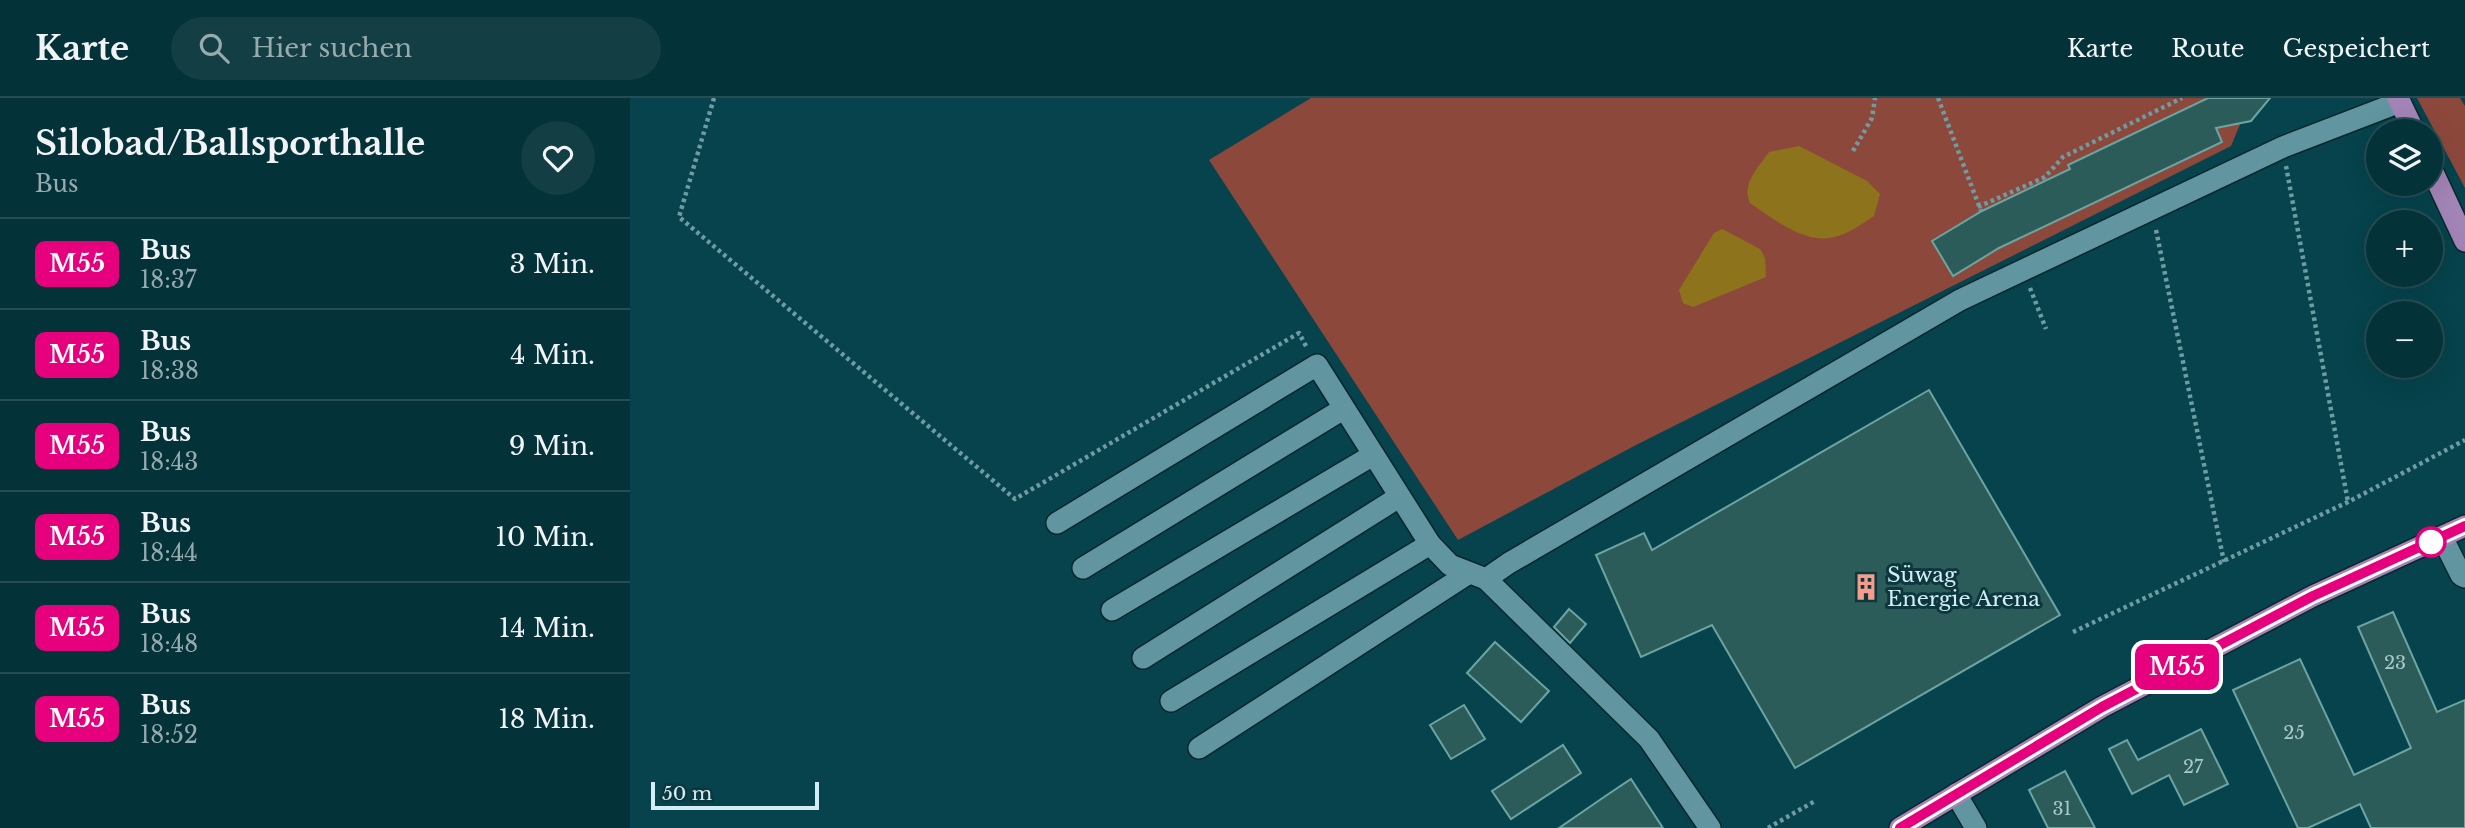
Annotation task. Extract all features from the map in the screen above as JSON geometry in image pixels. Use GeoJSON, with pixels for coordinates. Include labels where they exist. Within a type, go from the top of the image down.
{"type":"FeatureCollection","features":[{"type":"Feature","properties":{"kind":"main road"},"geometry":{"type":"LineString","coordinates":[[2399,100],[2408,119]]}},
{"type":"Feature","properties":{"kind":"main road"},"geometry":{"type":"LineString","coordinates":[[2443,194],[2465,241]]}},
{"type":"Feature","properties":{"kind":"main road"},"geometry":{"type":"LineString","coordinates":[[1900,828],[2102,707],[2313,596],[2465,526]]}},
{"type":"Feature","properties":{"kind":"lane"},"geometry":{"type":"LineString","coordinates":[[1199,748],[1478,576],[1508,563],[1960,300],[2283,147],[2399,100]]}},
{"type":"Feature","properties":{"kind":"lane"},"geometry":{"type":"LineString","coordinates":[[1057,523],[1317,365],[1430,544],[1450,565],[1478,576],[1649,739],[1710,828]]}},
{"type":"Feature","properties":{"kind":"lane"},"geometry":{"type":"LineString","coordinates":[[1083,568],[1343,409]]}},
{"type":"Feature","properties":{"kind":"lane"},"geometry":{"type":"LineString","coordinates":[[1112,610],[1373,455]]}},
{"type":"Feature","properties":{"kind":"lane"},"geometry":{"type":"LineString","coordinates":[[1143,658],[1399,496]]}},
{"type":"Feature","properties":{"kind":"lane"},"geometry":{"type":"LineString","coordinates":[[2442,537],[2461,575],[2465,577]]}},
{"type":"Feature","properties":{"kind":"lane"},"geometry":{"type":"LineString","coordinates":[[1171,701],[1430,544]]}},
{"type":"Feature","properties":{"kind":"lane"},"geometry":{"type":"LineString","coordinates":[[1956,794],[1976,828]]}},
{"type":"Feature","properties":{"kind":"path"},"geometry":{"type":"LineString","coordinates":[[714,98],[679,217],[1016,499],[1299,333]]}},
{"type":"Feature","properties":{"kind":"path"},"geometry":{"type":"LineString","coordinates":[[1853,151],[1872,118],[1875,98]]}},
{"type":"Feature","properties":{"kind":"path"},"geometry":{"type":"LineString","coordinates":[[1938,98],[1980,209],[2045,177],[2063,157],[2182,98]]}},
{"type":"Feature","properties":{"kind":"path"},"geometry":{"type":"LineString","coordinates":[[2283,147],[2348,502]]}},
{"type":"Feature","properties":{"kind":"path"},"geometry":{"type":"LineString","coordinates":[[2152,209],[2224,562]]}},
{"type":"Feature","properties":{"kind":"path"},"geometry":{"type":"LineString","coordinates":[[2023,270],[2046,329]]}},
{"type":"Feature","properties":{"kind":"path"},"geometry":{"type":"LineString","coordinates":[[2073,632],[2348,502],[2465,440]]}},
{"type":"Feature","properties":{"kind":"path"},"geometry":{"type":"LineString","coordinates":[[1768,828],[1815,801]]}},
{"type":"Feature","properties":{"kind":"shaded area"},"geometry":{"type":"Polygon","coordinates":[[[1311,98],[2251,98],[2231,146],[1636,445],[1458,540],[1209,160],[1311,98]]]}},
{"type":"Feature","properties":{"kind":"shaded area"},"geometry":{"type":"Polygon","coordinates":[[[2417,98],[2460,98],[2465,106],[2465,188],[2443,147],[2443,119],[2428,119],[2417,98]]]}},
{"type":"Feature","properties":{"kind":"shaded area"},"geometry":{"type":"Polygon","coordinates":[[[1799,146],[1867,181],[1880,194],[1874,216],[1841,235],[1819,238],[1788,228],[1750,203],[1749,183],[1769,152],[1799,146]]]}},
{"type":"Feature","properties":{"kind":"shaded area"},"geometry":{"type":"Polygon","coordinates":[[[1722,229],[1760,249],[1765,258],[1766,277],[1693,307],[1683,303],[1679,290],[1714,233],[1722,229]]]}},
{"type":"Feature","properties":{"kind":"building"},"geometry":{"type":"Polygon","coordinates":[[[2208,98],[2270,98],[2251,121],[2216,128],[2222,142],[1999,248],[1953,276],[1932,241],[1982,211],[2070,169],[2068,165],[2208,98]]]}},
{"type":"Feature","properties":{"kind":"building","name":"Süwag Energie Arena"},"geometry":{"type":"Polygon","coordinates":[[[1929,390],[2060,615],[1795,768],[1712,625],[1641,657],[1596,555],[1644,533],[1652,550],[1929,390]]]}},
{"type":"Feature","properties":{"kind":"building"},"geometry":{"type":"Polygon","coordinates":[[[1569,609],[1586,624],[1570,643],[1554,627],[1569,609]]]}},
{"type":"Feature","properties":{"kind":"building"},"geometry":{"type":"Polygon","coordinates":[[[2393,612],[2437,712],[2465,700],[2465,828],[2371,828],[2360,804],[2308,828],[2298,828],[2233,690],[2300,659],[2354,775],[2411,748],[2358,627],[2393,612]]]}},
{"type":"Feature","properties":{"kind":"building"},"geometry":{"type":"Polygon","coordinates":[[[1495,642],[1549,691],[1521,722],[1467,673],[1495,642]]]}},
{"type":"Feature","properties":{"kind":"building"},"geometry":{"type":"Polygon","coordinates":[[[1464,705],[1485,739],[1451,759],[1430,725],[1464,705]]]}},
{"type":"Feature","properties":{"kind":"building"},"geometry":{"type":"Polygon","coordinates":[[[2201,729],[2228,784],[2184,805],[2169,775],[2132,794],[2109,749],[2127,740],[2138,760],[2201,729]]]}},
{"type":"Feature","properties":{"kind":"building"},"geometry":{"type":"Polygon","coordinates":[[[1563,745],[1581,773],[1511,819],[1492,791],[1563,745]]]}},
{"type":"Feature","properties":{"kind":"building"},"geometry":{"type":"Polygon","coordinates":[[[2065,771],[2095,828],[2048,828],[2029,790],[2065,771]]]}},
{"type":"Feature","properties":{"kind":"building"},"geometry":{"type":"Polygon","coordinates":[[[1631,779],[1663,828],[1559,828],[1607,795],[1631,779]]]}},
{"type":"Feature","properties":{"kind":"bus line","name":"M55"},"geometry":{"type":"LineString","coordinates":[[1900,828],[2102,707],[2313,596],[2465,526]]}},
{"type":"Feature","properties":{"kind":"place","name":"Süwag Energie Arena"},"geometry":{"type":"Point","coordinates":[1866,587]}}]}
